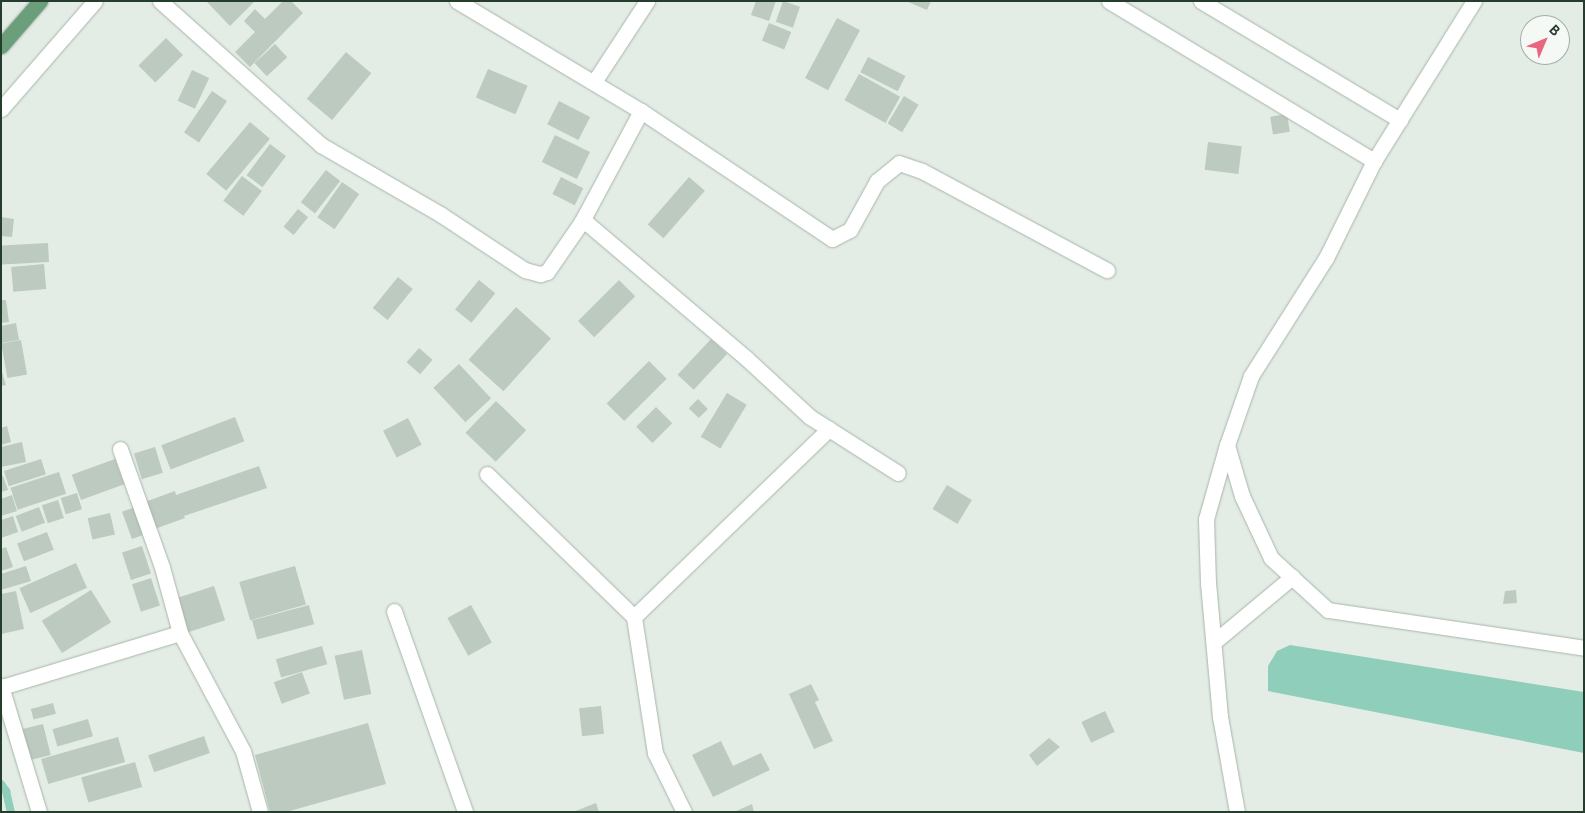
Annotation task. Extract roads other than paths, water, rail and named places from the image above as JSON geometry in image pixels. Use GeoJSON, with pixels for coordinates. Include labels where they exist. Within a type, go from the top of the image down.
{"type":"FeatureCollection","features":[{"type":"Feature","properties":{"kind":"main road"},"geometry":{"type":"LineString","coordinates":[[1,46],[40,1]]}},
{"type":"Feature","properties":{"kind":"street"},"geometry":{"type":"LineString","coordinates":[[1,109],[95,1]]}},
{"type":"Feature","properties":{"kind":"street"},"geometry":{"type":"LineString","coordinates":[[160,1],[321,144],[440,214],[525,270],[540,274],[547,272],[582,221],[641,111]]}},
{"type":"Feature","properties":{"kind":"street"},"geometry":{"type":"LineString","coordinates":[[457,1],[641,111],[832,239],[850,230],[877,181],[899,163],[922,171],[1107,270]]}},
{"type":"Feature","properties":{"kind":"street"},"geometry":{"type":"LineString","coordinates":[[594,82],[647,1]]}},
{"type":"Feature","properties":{"kind":"street"},"geometry":{"type":"LineString","coordinates":[[1201,1],[1400,120]]}},
{"type":"Feature","properties":{"kind":"street"},"geometry":{"type":"LineString","coordinates":[[1236,812],[1220,717],[1208,583],[1206,519],[1227,445],[1251,376],[1326,258],[1374,161],[1474,1]]}},
{"type":"Feature","properties":{"kind":"street"},"geometry":{"type":"LineString","coordinates":[[1113,2],[1374,161]]}},
{"type":"Feature","properties":{"kind":"street"},"geometry":{"type":"LineString","coordinates":[[582,221],[605,237],[746,358],[810,417],[898,472]]}},
{"type":"Feature","properties":{"kind":"street"},"geometry":{"type":"LineString","coordinates":[[634,617],[829,429]]}},
{"type":"Feature","properties":{"kind":"street"},"geometry":{"type":"LineString","coordinates":[[1227,445],[1242,496],[1271,558],[1328,610],[1584,648]]}},
{"type":"Feature","properties":{"kind":"street"},"geometry":{"type":"LineString","coordinates":[[120,449],[162,567],[180,632],[244,751],[260,812]]}},
{"type":"Feature","properties":{"kind":"street"},"geometry":{"type":"LineString","coordinates":[[487,474],[634,617],[655,753],[684,812]]}},
{"type":"Feature","properties":{"kind":"street"},"geometry":{"type":"LineString","coordinates":[[1214,642],[1292,577]]}},
{"type":"Feature","properties":{"kind":"street"},"geometry":{"type":"LineString","coordinates":[[394,611],[465,812]]}},
{"type":"Feature","properties":{"kind":"street"},"geometry":{"type":"LineString","coordinates":[[39,812],[1,686],[180,632]]}},
{"type":"Feature","properties":{"kind":"waterway"},"geometry":{"type":"LineString","coordinates":[[1,784],[6,791],[11,812]]}}]}
